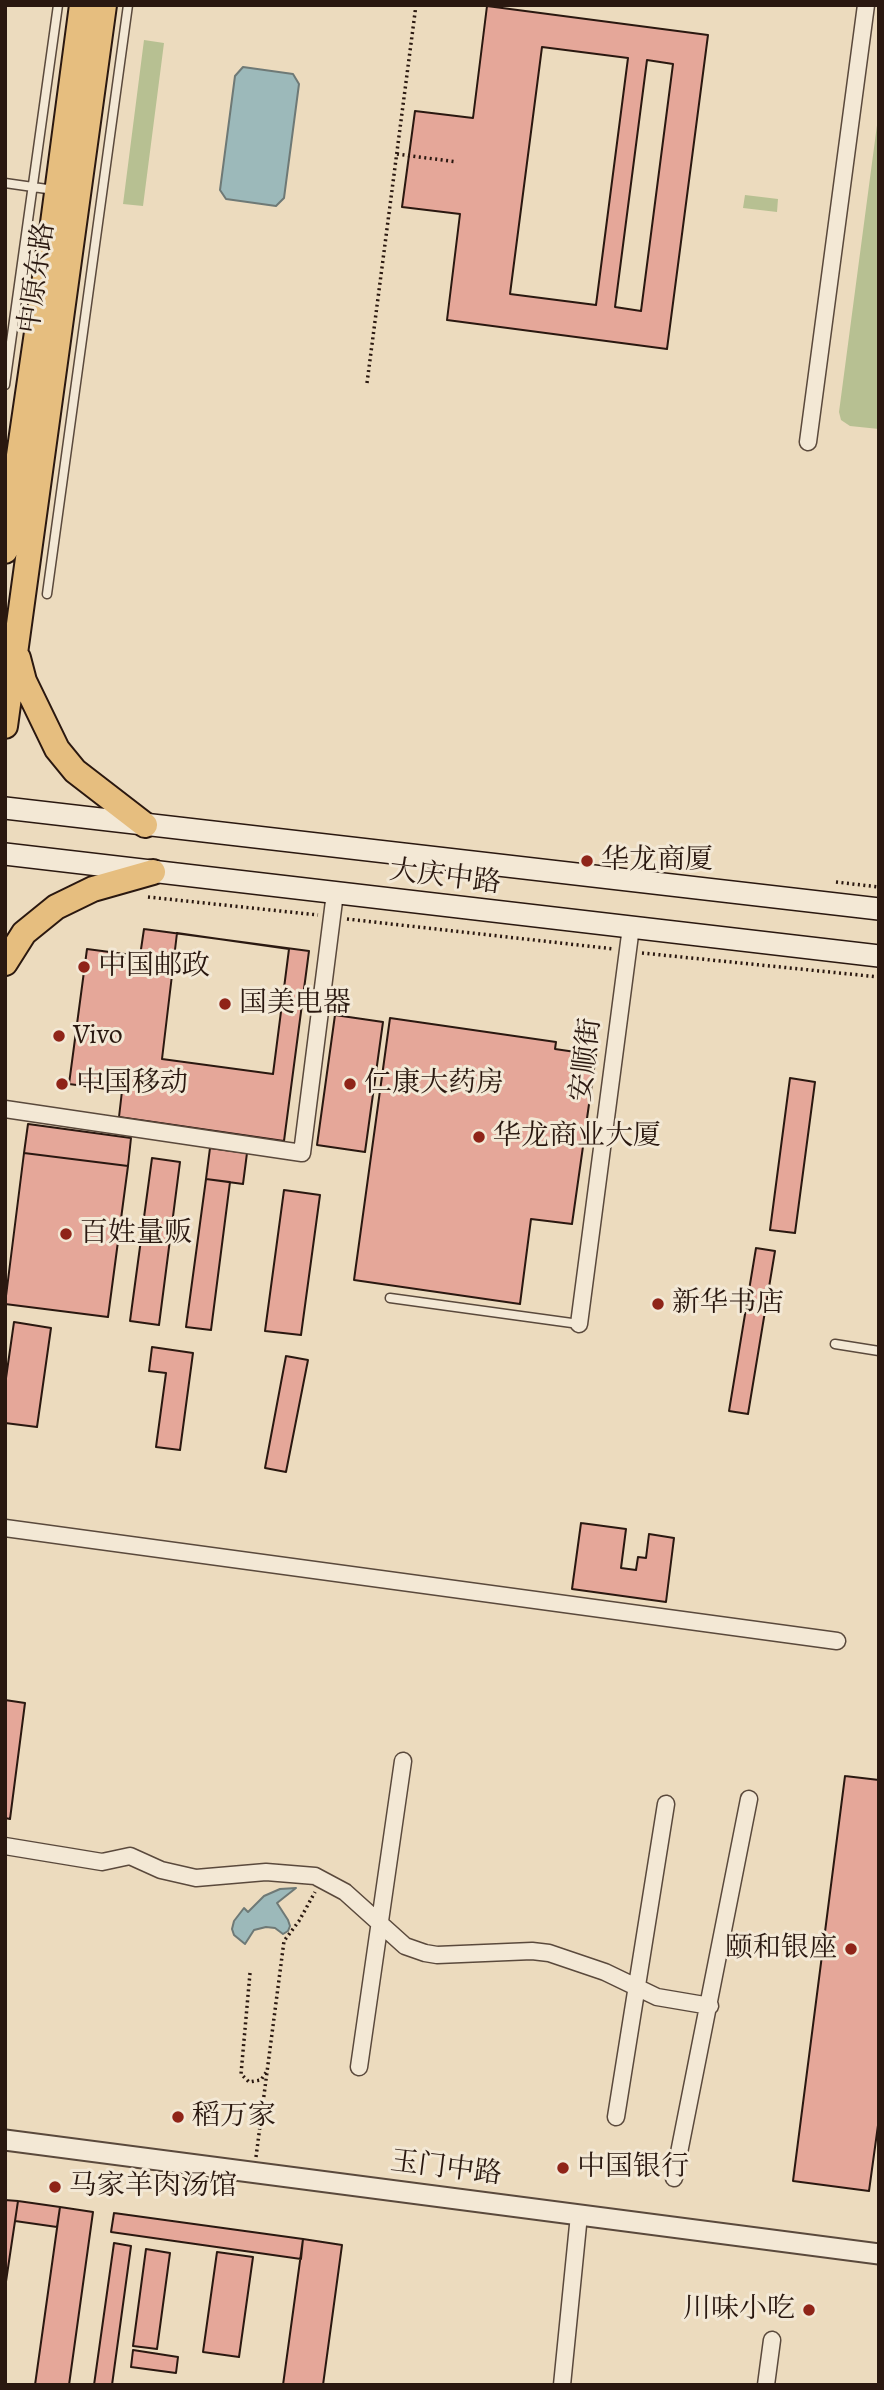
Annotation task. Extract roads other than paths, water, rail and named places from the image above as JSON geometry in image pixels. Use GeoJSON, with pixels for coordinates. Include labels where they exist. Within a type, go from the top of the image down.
{"type":"FeatureCollection","features":[{"type":"Feature","properties":{"kind":"main road","name":"中原东路"},"geometry":{"type":"LineString","coordinates":[[5,726],[69,192],[77,7]]}},
{"type":"Feature","properties":{"kind":"main road","name":"中原东路"},"geometry":{"type":"LineString","coordinates":[[5,551],[8,512],[69,192]]}},
{"type":"Feature","properties":{"kind":"main road"},"geometry":{"type":"LineString","coordinates":[[16,651],[24,681],[57,749],[75,771],[145,825]]}},
{"type":"Feature","properties":{"kind":"main road","name":"大庆中路"},"geometry":{"type":"LineString","coordinates":[[5,808],[879,909]]}},
{"type":"Feature","properties":{"kind":"main road","name":"大庆中路"},"geometry":{"type":"LineString","coordinates":[[5,855],[879,956]]}},
{"type":"Feature","properties":{"kind":"main road"},"geometry":{"type":"LineString","coordinates":[[5,963],[24,933],[56,906],[93,889],[153,872]]}},
{"type":"Feature","properties":{"kind":"street"},"geometry":{"type":"LineString","coordinates":[[808,442],[866,5]]}},
{"type":"Feature","properties":{"kind":"street"},"geometry":{"type":"LineString","coordinates":[[5,1109],[302,1153],[335,893]]}},
{"type":"Feature","properties":{"kind":"street","name":"安顺街"},"geometry":{"type":"LineString","coordinates":[[579,1324],[631,928]]}},
{"type":"Feature","properties":{"kind":"street"},"geometry":{"type":"LineString","coordinates":[[5,1528],[837,1641]]}},
{"type":"Feature","properties":{"kind":"street"},"geometry":{"type":"LineString","coordinates":[[359,2067],[403,1760]]}},
{"type":"Feature","properties":{"kind":"street"},"geometry":{"type":"LineString","coordinates":[[674,2178],[750,1799]]}},
{"type":"Feature","properties":{"kind":"street"},"geometry":{"type":"LineString","coordinates":[[616,2117],[666,1804]]}},
{"type":"Feature","properties":{"kind":"street"},"geometry":{"type":"LineString","coordinates":[[5,1846],[102,1862],[130,1856],[161,1870],[196,1878],[283,1872],[314,1876],[345,1892],[405,1945],[425,1953],[549,1953],[594,1968],[657,1997],[710,2006]]}},
{"type":"Feature","properties":{"kind":"street","name":"玉门中路"},"geometry":{"type":"LineString","coordinates":[[5,2140],[879,2254]]}},
{"type":"Feature","properties":{"kind":"street"},"geometry":{"type":"LineString","coordinates":[[562,2385],[579,2215]]}},
{"type":"Feature","properties":{"kind":"street"},"geometry":{"type":"LineString","coordinates":[[766,2385],[772,2340]]}},
{"type":"Feature","properties":{"kind":"lane"},"geometry":{"type":"LineString","coordinates":[[47,594],[128,5]]}},
{"type":"Feature","properties":{"kind":"lane"},"geometry":{"type":"LineString","coordinates":[[5,385],[33,187],[77,7]]}},
{"type":"Feature","properties":{"kind":"lane"},"geometry":{"type":"LineString","coordinates":[[5,183],[69,192]]}},
{"type":"Feature","properties":{"kind":"lane"},"geometry":{"type":"LineString","coordinates":[[390,1297],[579,1324]]}},
{"type":"Feature","properties":{"kind":"lane"},"geometry":{"type":"LineString","coordinates":[[835,1344],[879,1351]]}},
{"type":"Feature","properties":{"kind":"water"},"geometry":{"type":"Polygon","coordinates":[[[243,67],[293,74],[299,84],[284,198],[276,206],[226,199],[220,190],[235,76],[243,67]]]}},
{"type":"Feature","properties":{"kind":"water"},"geometry":{"type":"Polygon","coordinates":[[[296,1888],[277,1903],[288,1920],[288,1931],[283,1934],[275,1928],[266,1927],[254,1930],[245,1944],[234,1935],[234,1921],[244,1908],[248,1912],[264,1896],[280,1889],[296,1888]]]}},
{"type":"Feature","properties":{"kind":"place","name":"华龙商厦"},"geometry":{"type":"Point","coordinates":[587,861]}},
{"type":"Feature","properties":{"kind":"place","name":"中国邮政"},"geometry":{"type":"Point","coordinates":[84,967]}},
{"type":"Feature","properties":{"kind":"place","name":"国美电器"},"geometry":{"type":"Point","coordinates":[225,1004]}},
{"type":"Feature","properties":{"kind":"place","name":"Vivo"},"geometry":{"type":"Point","coordinates":[59,1036]}},
{"type":"Feature","properties":{"kind":"place","name":"中国移动"},"geometry":{"type":"Point","coordinates":[62,1084]}},
{"type":"Feature","properties":{"kind":"place","name":"仁康大药房"},"geometry":{"type":"Point","coordinates":[350,1084]}},
{"type":"Feature","properties":{"kind":"place","name":"华龙商业大厦"},"geometry":{"type":"Point","coordinates":[479,1137]}},
{"type":"Feature","properties":{"kind":"place","name":"百姓量贩"},"geometry":{"type":"Point","coordinates":[66,1234]}},
{"type":"Feature","properties":{"kind":"place","name":"新华书店"},"geometry":{"type":"Point","coordinates":[658,1304]}},
{"type":"Feature","properties":{"kind":"place","name":"颐和银座"},"geometry":{"type":"Point","coordinates":[851,1949]}},
{"type":"Feature","properties":{"kind":"place","name":"稻万家"},"geometry":{"type":"Point","coordinates":[178,2117]}},
{"type":"Feature","properties":{"kind":"place","name":"中国银行"},"geometry":{"type":"Point","coordinates":[563,2168]}},
{"type":"Feature","properties":{"kind":"place","name":"马家羊肉汤馆"},"geometry":{"type":"Point","coordinates":[55,2187]}},
{"type":"Feature","properties":{"kind":"place","name":"川味小吃"},"geometry":{"type":"Point","coordinates":[809,2310]}}]}
